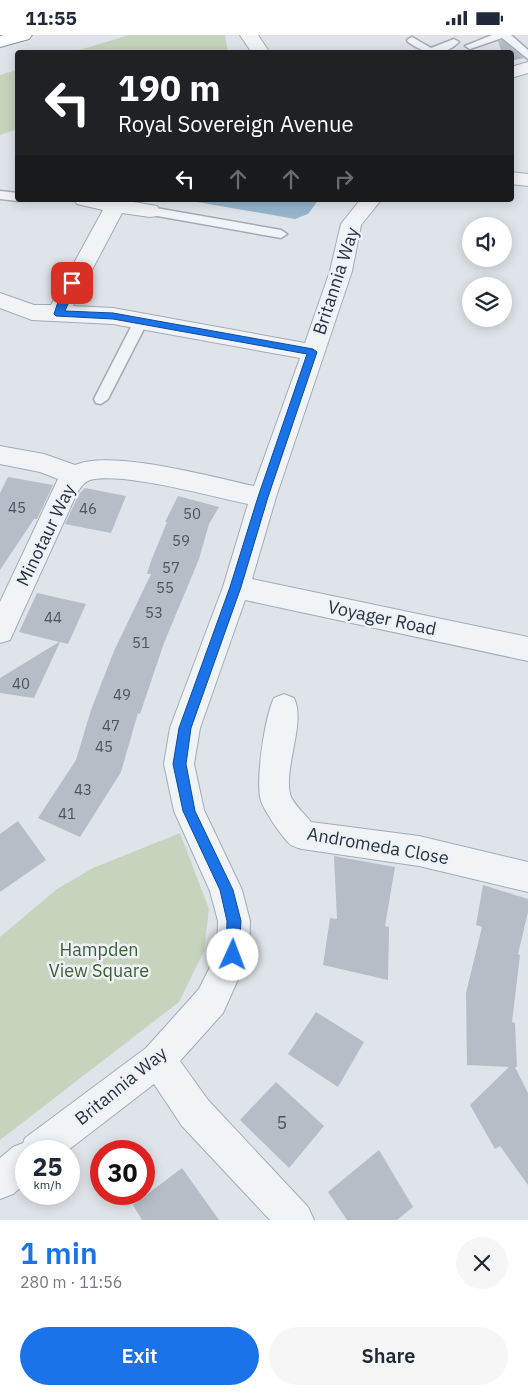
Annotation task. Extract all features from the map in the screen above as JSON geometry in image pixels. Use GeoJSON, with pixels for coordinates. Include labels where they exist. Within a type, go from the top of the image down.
{"type":"FeatureCollection","features":[{"type":"Feature","properties":{"kind":"highway"},"geometry":{"type":"LineString","coordinates":[[0,42],[23,35]]}},
{"type":"Feature","properties":{"kind":"street"},"geometry":{"type":"LineString","coordinates":[[249,35],[259,50]]}},
{"type":"Feature","properties":{"kind":"street"},"geometry":{"type":"LineString","coordinates":[[514,72],[528,67]]}},
{"type":"Feature","properties":{"kind":"street"},"geometry":{"type":"LineString","coordinates":[[514,178],[528,179]]}},
{"type":"Feature","properties":{"kind":"street"},"geometry":{"type":"LineString","coordinates":[[97,202],[150,211]]}},
{"type":"Feature","properties":{"kind":"street","name":"Britannia Way"},"geometry":{"type":"LineString","coordinates":[[53,1140],[158,1060],[211,1001],[233,955],[234,921],[226,890],[189,811],[179,764],[185,728],[236,587],[263,497],[341,271],[351,224],[369,202]]}},
{"type":"Feature","properties":{"kind":"street"},"geometry":{"type":"LineString","coordinates":[[59,314],[64,299],[116,205]]}},
{"type":"Feature","properties":{"kind":"street"},"geometry":{"type":"LineString","coordinates":[[0,300],[32,312],[90,314],[141,321],[313,352]]}},
{"type":"Feature","properties":{"kind":"street"},"geometry":{"type":"LineString","coordinates":[[0,455],[44,463],[76,476]]}},
{"type":"Feature","properties":{"kind":"street","name":"Minotaur Way"},"geometry":{"type":"LineString","coordinates":[[0,632],[66,488],[76,476],[88,470],[121,469],[263,497]]}},
{"type":"Feature","properties":{"kind":"street","name":"Voyager Road"},"geometry":{"type":"LineString","coordinates":[[236,587],[528,649]]}},
{"type":"Feature","properties":{"kind":"street","name":"Andromeda Close"},"geometry":{"type":"LineString","coordinates":[[284,707],[275,764],[275,799],[302,835],[418,851],[528,877]]}},
{"type":"Feature","properties":{"kind":"street"},"geometry":{"type":"LineString","coordinates":[[158,1060],[195,1113],[295,1220]]}},
{"type":"Feature","properties":{"kind":"street"},"geometry":{"type":"LineString","coordinates":[[0,1181],[15,1169]]}},
{"type":"Feature","properties":{"kind":"lane"},"geometry":{"type":"LineString","coordinates":[[470,46],[503,35],[528,57]]}},
{"type":"Feature","properties":{"kind":"lane"},"geometry":{"type":"LineString","coordinates":[[412,40],[428,50]]}},
{"type":"Feature","properties":{"kind":"lane"},"geometry":{"type":"LineString","coordinates":[[436,50],[454,42]]}},
{"type":"Feature","properties":{"kind":"lane"},"geometry":{"type":"LineString","coordinates":[[0,195],[15,197]]}},
{"type":"Feature","properties":{"kind":"lane"},"geometry":{"type":"LineString","coordinates":[[150,211],[280,235]]}},
{"type":"Feature","properties":{"kind":"lane"},"geometry":{"type":"LineString","coordinates":[[101,399],[141,321]]}},
{"type":"Feature","properties":{"kind":"green space"},"geometry":{"type":"Polygon","coordinates":[[[129,35],[225,35],[228,50],[80,50],[129,35]]]}},
{"type":"Feature","properties":{"kind":"green space"},"geometry":{"type":"Polygon","coordinates":[[[15,71],[15,130],[0,135],[0,75],[15,71]]]}},
{"type":"Feature","properties":{"kind":"green space","name":"Hampden View Square"},"geometry":{"type":"Polygon","coordinates":[[[180,833],[209,909],[204,951],[179,1002],[0,1140],[0,937],[57,889],[93,868],[180,833]]]}},
{"type":"Feature","properties":{"kind":"water"},"geometry":{"type":"Polygon","coordinates":[[[197,202],[317,202],[308,214],[295,219],[197,202]]]}},
{"type":"Feature","properties":{"kind":"building"},"geometry":{"type":"Polygon","coordinates":[[[502,40],[524,58],[514,60],[514,50],[501,50],[498,41],[502,40]]]}},
{"type":"Feature","properties":{"kind":"building"},"geometry":{"type":"Polygon","coordinates":[[[8,477],[53,485],[37,519],[34,519],[0,570],[0,493],[8,477]]]}},
{"type":"Feature","properties":{"kind":"building"},"geometry":{"type":"Polygon","coordinates":[[[85,488],[126,496],[111,533],[65,524],[79,494],[85,488]]]}},
{"type":"Feature","properties":{"kind":"building"},"geometry":{"type":"Polygon","coordinates":[[[178,496],[219,507],[209,524],[199,559],[164,643],[140,714],[138,713],[121,772],[80,837],[38,818],[76,760],[91,710],[114,651],[151,574],[147,574],[151,561],[167,522],[165,522],[178,496]]]}},
{"type":"Feature","properties":{"kind":"building"},"geometry":{"type":"Polygon","coordinates":[[[37,593],[86,604],[68,644],[60,642],[34,698],[0,693],[0,678],[59,642],[19,632],[37,593]]]}},
{"type":"Feature","properties":{"kind":"building"},"geometry":{"type":"Polygon","coordinates":[[[18,821],[46,860],[0,892],[0,834],[18,821]]]}},
{"type":"Feature","properties":{"kind":"building"},"geometry":{"type":"Polygon","coordinates":[[[334,856],[395,867],[385,926],[389,927],[388,980],[323,965],[330,918],[337,919],[334,856]]]}},
{"type":"Feature","properties":{"kind":"building"},"geometry":{"type":"Polygon","coordinates":[[[483,885],[528,899],[528,912],[518,954],[520,955],[512,1022],[515,1023],[517,1067],[515,1067],[528,1093],[528,1185],[500,1146],[495,1149],[470,1105],[509,1067],[467,1065],[466,993],[482,927],[476,925],[483,885]]]}},
{"type":"Feature","properties":{"kind":"building"},"geometry":{"type":"Polygon","coordinates":[[[316,1012],[364,1042],[338,1087],[288,1054],[316,1012]]]}},
{"type":"Feature","properties":{"kind":"building"},"geometry":{"type":"Polygon","coordinates":[[[276,1082],[324,1126],[289,1168],[240,1120],[276,1082]]]}},
{"type":"Feature","properties":{"kind":"building"},"geometry":{"type":"Polygon","coordinates":[[[379,1150],[413,1207],[397,1220],[347,1220],[328,1192],[379,1150]]]}},
{"type":"Feature","properties":{"kind":"building"},"geometry":{"type":"Polygon","coordinates":[[[182,1168],[219,1220],[142,1220],[133,1205],[155,1205],[155,1188],[182,1168]]]}},
{"type":"Feature","properties":{"kind":"route"},"geometry":{"type":"LineString","coordinates":[[72,283],[59,314],[113,316],[313,352],[263,497],[236,587],[185,728],[179,764],[189,811],[226,890],[234,921],[233,955]]}}]}
